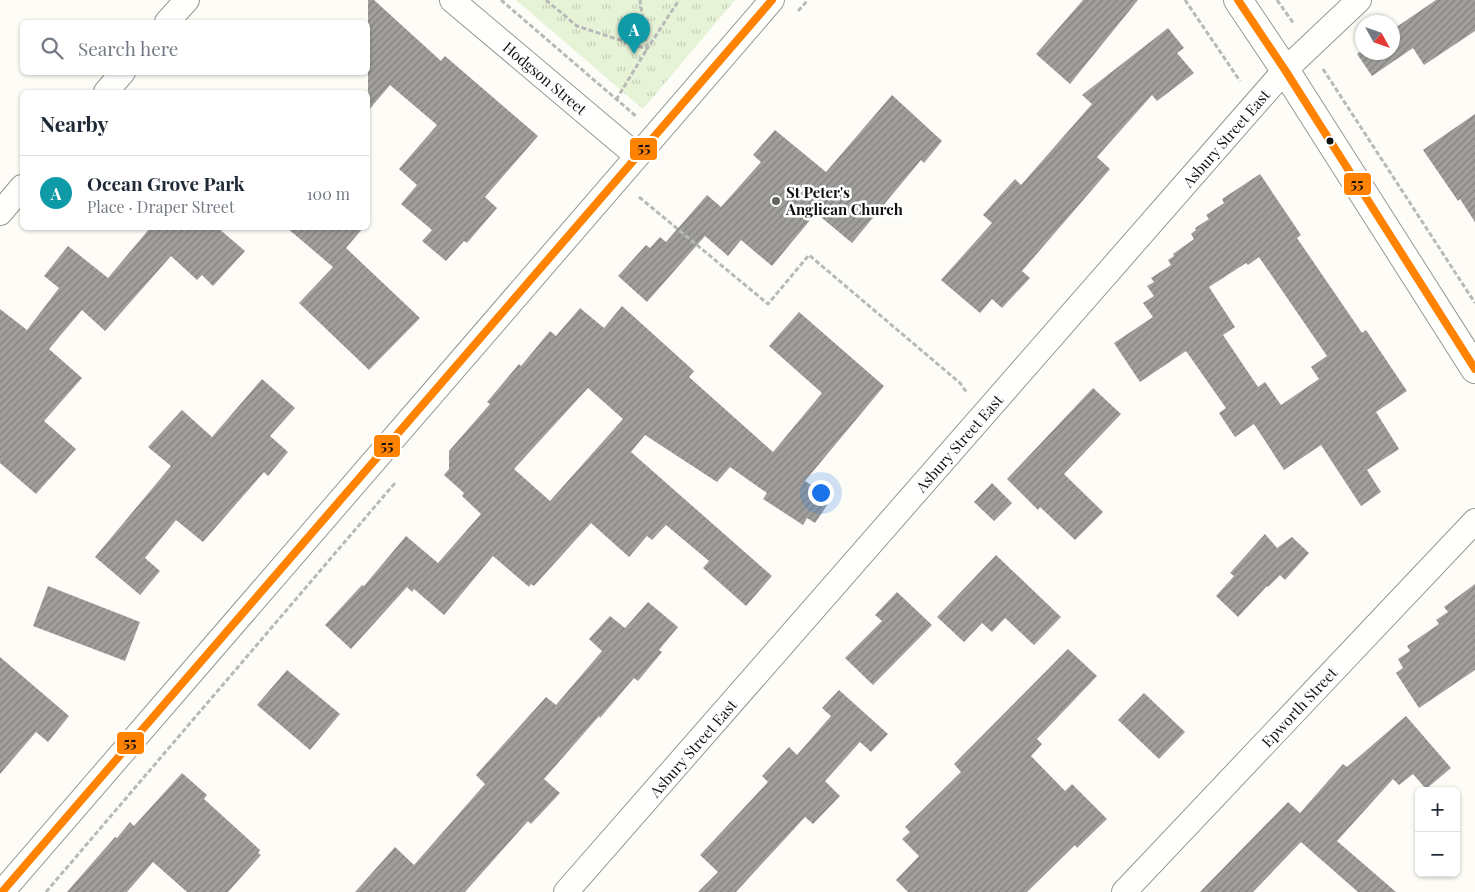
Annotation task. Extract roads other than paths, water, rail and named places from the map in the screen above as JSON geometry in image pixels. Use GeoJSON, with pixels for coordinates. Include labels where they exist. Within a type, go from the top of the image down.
{"type":"FeatureCollection","features":[{"type":"Feature","properties":{"kind":"street"},"geometry":{"type":"LineString","coordinates":[[169,20],[187,0]]}},
{"type":"Feature","properties":{"kind":"street","name":"Hodgson Street"},"geometry":{"type":"LineString","coordinates":[[452,0],[637,156]]}},
{"type":"Feature","properties":{"kind":"street"},"geometry":{"type":"LineString","coordinates":[[2,892],[772,0]]}},
{"type":"Feature","properties":{"kind":"street"},"geometry":{"type":"LineString","coordinates":[[1238,0],[1285,70],[1475,369]]}},
{"type":"Feature","properties":{"kind":"street","name":"Asbury Street East"},"geometry":{"type":"LineString","coordinates":[[566,892],[1285,70],[1359,0]]}},
{"type":"Feature","properties":{"kind":"street"},"geometry":{"type":"LineString","coordinates":[[108,90],[120,75]]}},
{"type":"Feature","properties":{"kind":"street"},"geometry":{"type":"LineString","coordinates":[[0,213],[20,189]]}},
{"type":"Feature","properties":{"kind":"street","name":"Epworth Street"},"geometry":{"type":"LineString","coordinates":[[1124,892],[1475,521]]}},
{"type":"Feature","properties":{"kind":"place","name":"Ocean Grove Park"},"geometry":{"type":"Point","coordinates":[634,54]}},
{"type":"Feature","properties":{"kind":"place","name":"St Peter's Anglican Church"},"geometry":{"type":"Point","coordinates":[776,201]}}]}
